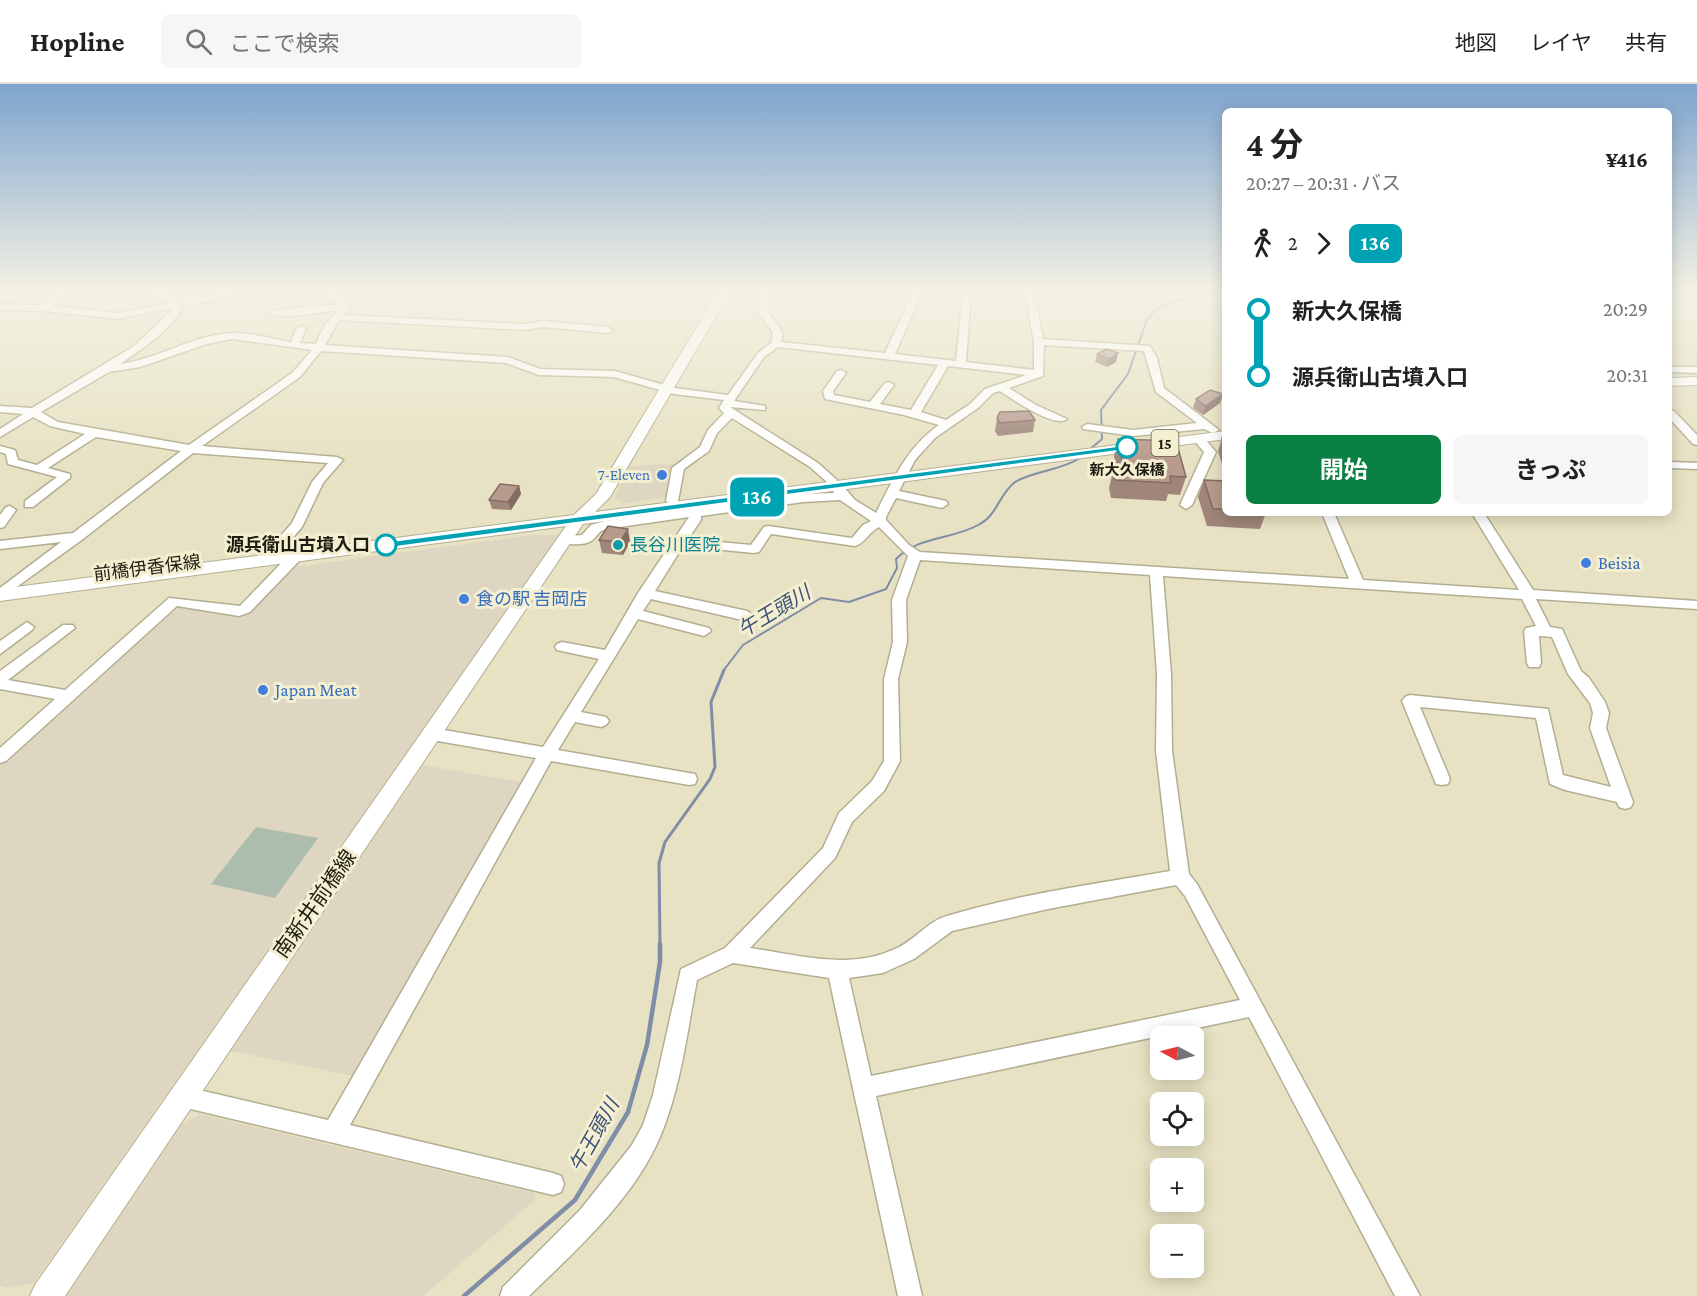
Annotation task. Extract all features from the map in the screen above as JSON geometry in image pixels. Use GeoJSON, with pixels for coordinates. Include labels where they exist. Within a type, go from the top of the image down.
{"type":"FeatureCollection","features":[{"type":"Feature","properties":{"kind":"main road","name":"南新井前橋線"},"geometry":{"type":"LineString","coordinates":[[46,1296],[564,540],[581,516],[602,497],[683,349]]}},
{"type":"Feature","properties":{"kind":"main road","name":"南新井前橋線"},"geometry":{"type":"LineString","coordinates":[[662,387],[687,349]]}},
{"type":"Feature","properties":{"kind":"main road"},"geometry":{"type":"LineString","coordinates":[[1672,376],[1697,375]]}},
{"type":"Feature","properties":{"kind":"main road"},"geometry":{"type":"LineString","coordinates":[[1672,376],[1697,381]]}},
{"type":"Feature","properties":{"kind":"main road","name":"15"},"geometry":{"type":"LineString","coordinates":[[1108,442],[1199,439],[1218,430]]}},
{"type":"Feature","properties":{"kind":"main road","name":"15"},"geometry":{"type":"LineString","coordinates":[[1108,442],[1218,430]]}},
{"type":"Feature","properties":{"kind":"main road","name":"前橋伊香保線"},"geometry":{"type":"LineString","coordinates":[[8,586],[581,516],[898,481],[1073,452],[1108,442]]}},
{"type":"Feature","properties":{"kind":"main road","name":"前橋伊香保線"},"geometry":{"type":"LineString","coordinates":[[0,595],[99,585],[672,501],[837,488]]}},
{"type":"Feature","properties":{"kind":"street"},"geometry":{"type":"LineString","coordinates":[[0,434],[31,411],[110,369],[136,349]]}},
{"type":"Feature","properties":{"kind":"street"},"geometry":{"type":"LineString","coordinates":[[110,369],[136,365],[183,349]]}},
{"type":"Feature","properties":{"kind":"street"},"geometry":{"type":"LineString","coordinates":[[0,595],[8,586],[79,536],[191,449],[296,375],[318,349]]}},
{"type":"Feature","properties":{"kind":"street"},"geometry":{"type":"LineString","coordinates":[[354,349],[508,360],[539,372],[615,374],[728,405],[761,408]]}},
{"type":"Feature","properties":{"kind":"street"},"geometry":{"type":"LineString","coordinates":[[672,501],[678,468],[705,449],[728,405],[761,355],[770,349]]}},
{"type":"Feature","properties":{"kind":"street"},"geometry":{"type":"LineString","coordinates":[[819,349],[1040,374]]}},
{"type":"Feature","properties":{"kind":"street"},"geometry":{"type":"LineString","coordinates":[[889,356],[892,349]]}},
{"type":"Feature","properties":{"kind":"street"},"geometry":{"type":"LineString","coordinates":[[961,365],[962,349]]}},
{"type":"Feature","properties":{"kind":"street"},"geometry":{"type":"LineString","coordinates":[[1039,349],[1040,374]]}},
{"type":"Feature","properties":{"kind":"street"},"geometry":{"type":"LineString","coordinates":[[1146,349],[1151,354],[1155,380],[1160,390],[1173,403],[1218,430]]}},
{"type":"Feature","properties":{"kind":"street"},"geometry":{"type":"LineString","coordinates":[[914,414],[945,362]]}},
{"type":"Feature","properties":{"kind":"street"},"geometry":{"type":"LineString","coordinates":[[1672,376],[1697,370]]}},
{"type":"Feature","properties":{"kind":"street"},"geometry":{"type":"LineString","coordinates":[[841,373],[828,391],[828,396],[914,414],[948,425]]}},
{"type":"Feature","properties":{"kind":"street"},"geometry":{"type":"LineString","coordinates":[[679,542],[754,549],[768,530],[855,542],[867,528],[880,521],[910,459],[931,436],[948,425],[988,391],[1040,374]]}},
{"type":"Feature","properties":{"kind":"street"},"geometry":{"type":"LineString","coordinates":[[872,407],[889,385]]}},
{"type":"Feature","properties":{"kind":"street"},"geometry":{"type":"LineString","coordinates":[[1001,387],[1032,407],[1062,419]]}},
{"type":"Feature","properties":{"kind":"street"},"geometry":{"type":"LineString","coordinates":[[728,405],[814,465],[837,488],[880,521],[909,552],[953,560],[1697,605]]}},
{"type":"Feature","properties":{"kind":"street"},"geometry":{"type":"LineString","coordinates":[[0,409],[31,411],[54,424],[191,449],[337,460],[318,482],[298,524],[272,553]]}},
{"type":"Feature","properties":{"kind":"street"},"geometry":{"type":"LineString","coordinates":[[1672,415],[1697,442]]}},
{"type":"Feature","properties":{"kind":"street"},"geometry":{"type":"LineString","coordinates":[[1093,428],[1108,442]]}},
{"type":"Feature","properties":{"kind":"street"},"geometry":{"type":"LineString","coordinates":[[39,469],[94,433]]}},
{"type":"Feature","properties":{"kind":"street"},"geometry":{"type":"LineString","coordinates":[[1186,505],[1210,452],[1199,439]]}},
{"type":"Feature","properties":{"kind":"street"},"geometry":{"type":"LineString","coordinates":[[0,449],[11,452],[12,462],[66,476],[29,504]]}},
{"type":"Feature","properties":{"kind":"street"},"geometry":{"type":"LineString","coordinates":[[1672,465],[1697,466]]}},
{"type":"Feature","properties":{"kind":"street"},"geometry":{"type":"LineString","coordinates":[[898,481],[942,504]]}},
{"type":"Feature","properties":{"kind":"street"},"geometry":{"type":"LineString","coordinates":[[1196,484],[1214,486]]}},
{"type":"Feature","properties":{"kind":"street"},"geometry":{"type":"LineString","coordinates":[[564,540],[586,539],[595,528],[605,525],[803,498],[837,488]]}},
{"type":"Feature","properties":{"kind":"street"},"geometry":{"type":"LineString","coordinates":[[0,524],[10,510]]}},
{"type":"Feature","properties":{"kind":"street"},"geometry":{"type":"LineString","coordinates":[[334,1132],[547,754],[645,593],[695,520],[695,513]]}},
{"type":"Feature","properties":{"kind":"street"},"geometry":{"type":"LineString","coordinates":[[1329,516],[1358,585]]}},
{"type":"Feature","properties":{"kind":"street"},"geometry":{"type":"LineString","coordinates":[[1480,516],[1527,594],[1545,630]]}},
{"type":"Feature","properties":{"kind":"street"},"geometry":{"type":"LineString","coordinates":[[0,545],[79,536]]}},
{"type":"Feature","properties":{"kind":"street"},"geometry":{"type":"LineString","coordinates":[[512,1296],[593,1212],[632,1164],[651,1134],[661,1106],[688,975],[732,954],[828,853],[844,818],[878,786],[892,761],[891,679],[900,642],[899,600],[909,552]]}},
{"type":"Feature","properties":{"kind":"street"},"geometry":{"type":"LineString","coordinates":[[0,757],[174,601],[240,611],[245,609],[296,556]]}},
{"type":"Feature","properties":{"kind":"street"},"geometry":{"type":"LineString","coordinates":[[1156,572],[1164,674],[1164,751],[1180,877],[1191,890],[1408,1296]]}},
{"type":"Feature","properties":{"kind":"street"},"geometry":{"type":"LineString","coordinates":[[645,593],[747,616]]}},
{"type":"Feature","properties":{"kind":"street"},"geometry":{"type":"LineString","coordinates":[[633,613],[704,631]]}},
{"type":"Feature","properties":{"kind":"street"},"geometry":{"type":"LineString","coordinates":[[0,649],[27,627]]}},
{"type":"Feature","properties":{"kind":"street"},"geometry":{"type":"LineString","coordinates":[[0,679],[23,659],[40,652],[68,628]]}},
{"type":"Feature","properties":{"kind":"street"},"geometry":{"type":"LineString","coordinates":[[1442,779],[1410,701],[1543,713],[1556,779],[1565,784],[1623,799],[1598,729],[1601,712],[1584,682],[1575,674],[1560,636],[1545,630],[1531,631],[1534,663]]}},
{"type":"Feature","properties":{"kind":"street"},"geometry":{"type":"LineString","coordinates":[[562,647],[607,655]]}},
{"type":"Feature","properties":{"kind":"street"},"geometry":{"type":"LineString","coordinates":[[0,684],[68,696]]}},
{"type":"Feature","properties":{"kind":"street"},"geometry":{"type":"LineString","coordinates":[[570,715],[601,721]]}},
{"type":"Feature","properties":{"kind":"street"},"geometry":{"type":"LineString","coordinates":[[432,734],[689,779]]}},
{"type":"Feature","properties":{"kind":"street"},"geometry":{"type":"LineString","coordinates":[[732,954],[837,970],[876,967],[907,953],[947,924],[1048,901],[1180,877]]}},
{"type":"Feature","properties":{"kind":"street"},"geometry":{"type":"LineString","coordinates":[[837,970],[910,1296]]}},
{"type":"Feature","properties":{"kind":"street"},"geometry":{"type":"LineString","coordinates":[[864,1088],[1253,1007]]}},
{"type":"Feature","properties":{"kind":"street"},"geometry":{"type":"LineString","coordinates":[[182,1097],[553,1184]]}},
{"type":"Feature","properties":{"kind":"shaded area"},"geometry":{"type":"Polygon","coordinates":[[[681,464],[670,496],[623,504],[614,497],[630,466],[681,464]]]}},
{"type":"Feature","properties":{"kind":"shaded area"},"geometry":{"type":"Polygon","coordinates":[[[533,535],[559,535],[34,1283],[8,1288],[0,1286],[0,764],[180,606],[240,617],[293,567],[533,535]]]}},
{"type":"Feature","properties":{"kind":"shaded area"},"geometry":{"type":"Polygon","coordinates":[[[423,765],[522,782],[353,1076],[231,1051],[423,765]]]}},
{"type":"Feature","properties":{"kind":"shaded area"},"geometry":{"type":"Polygon","coordinates":[[[200,1114],[534,1193],[535,1200],[423,1296],[66,1296],[182,1124],[200,1114]]]}},
{"type":"Feature","properties":{"kind":"green space"},"geometry":{"type":"Polygon","coordinates":[[[256,827],[318,838],[275,898],[211,884],[256,827]]]}},
{"type":"Feature","properties":{"kind":"building"},"geometry":{"type":"Polygon","coordinates":[[[1106,349],[1118,353],[1109,359],[1097,354],[1106,349]]]}},
{"type":"Feature","properties":{"kind":"building"},"geometry":{"type":"Polygon","coordinates":[[[1210,390],[1222,394],[1205,406],[1196,399],[1210,390]]]}},
{"type":"Feature","properties":{"kind":"building"},"geometry":{"type":"Polygon","coordinates":[[[1029,411],[1035,420],[1000,423],[997,418],[1000,412],[1029,411]]]}},
{"type":"Feature","properties":{"kind":"building"},"geometry":{"type":"Polygon","coordinates":[[[1118,439],[1176,441],[1186,477],[1170,476],[1171,483],[1115,480],[1113,471],[1124,471],[1118,439]]]}},
{"type":"Feature","properties":{"kind":"building"},"geometry":{"type":"Polygon","coordinates":[[[1204,480],[1222,481],[1222,509],[1213,509],[1204,480]]]}},
{"type":"Feature","properties":{"kind":"building"},"geometry":{"type":"Polygon","coordinates":[[[500,484],[519,486],[508,502],[489,500],[500,484]]]}},
{"type":"Feature","properties":{"kind":"building"},"geometry":{"type":"Polygon","coordinates":[[[608,526],[628,529],[620,542],[599,540],[608,526]]]}},
{"type":"Feature","properties":{"kind":"waterway","name":"午王頭川"},"geometry":{"type":"LineString","coordinates":[[1089,450],[1102,439],[1101,410],[1128,374],[1137,349]]}},
{"type":"Feature","properties":{"kind":"waterway","name":"午王頭川"},"geometry":{"type":"LineString","coordinates":[[723,671],[743,645],[821,598],[849,602],[886,589],[897,568],[896,559],[905,551],[980,524],[991,515],[1015,482],[1064,466],[1080,458]]}},
{"type":"Feature","properties":{"kind":"waterway","name":"午王頭川"},"geometry":{"type":"LineString","coordinates":[[660,945],[659,863],[665,842],[710,779],[715,767],[711,702],[724,670]]}},
{"type":"Feature","properties":{"kind":"waterway","name":"午王頭川"},"geometry":{"type":"LineString","coordinates":[[464,1296],[575,1200],[628,1112],[647,1045],[660,962],[660,945]]}},
{"type":"Feature","properties":{"kind":"bus line","name":"136"},"geometry":{"type":"LineString","coordinates":[[386,545],[1127,447]]}},
{"type":"Feature","properties":{"kind":"place","name":"新大久保橋"},"geometry":{"type":"Point","coordinates":[1127,447]}},
{"type":"Feature","properties":{"kind":"place","name":"7-Eleven"},"geometry":{"type":"Point","coordinates":[662,475]}},
{"type":"Feature","properties":{"kind":"place","name":"源兵衛山古墳入口"},"geometry":{"type":"Point","coordinates":[386,545]}},
{"type":"Feature","properties":{"kind":"place","name":"長谷川医院"},"geometry":{"type":"Point","coordinates":[618,545]}},
{"type":"Feature","properties":{"kind":"place","name":"Beisia"},"geometry":{"type":"Point","coordinates":[1586,563]}},
{"type":"Feature","properties":{"kind":"place","name":"食の駅 吉岡店"},"geometry":{"type":"Point","coordinates":[464,599]}},
{"type":"Feature","properties":{"kind":"place","name":"Japan Meat"},"geometry":{"type":"Point","coordinates":[263,690]}}]}
